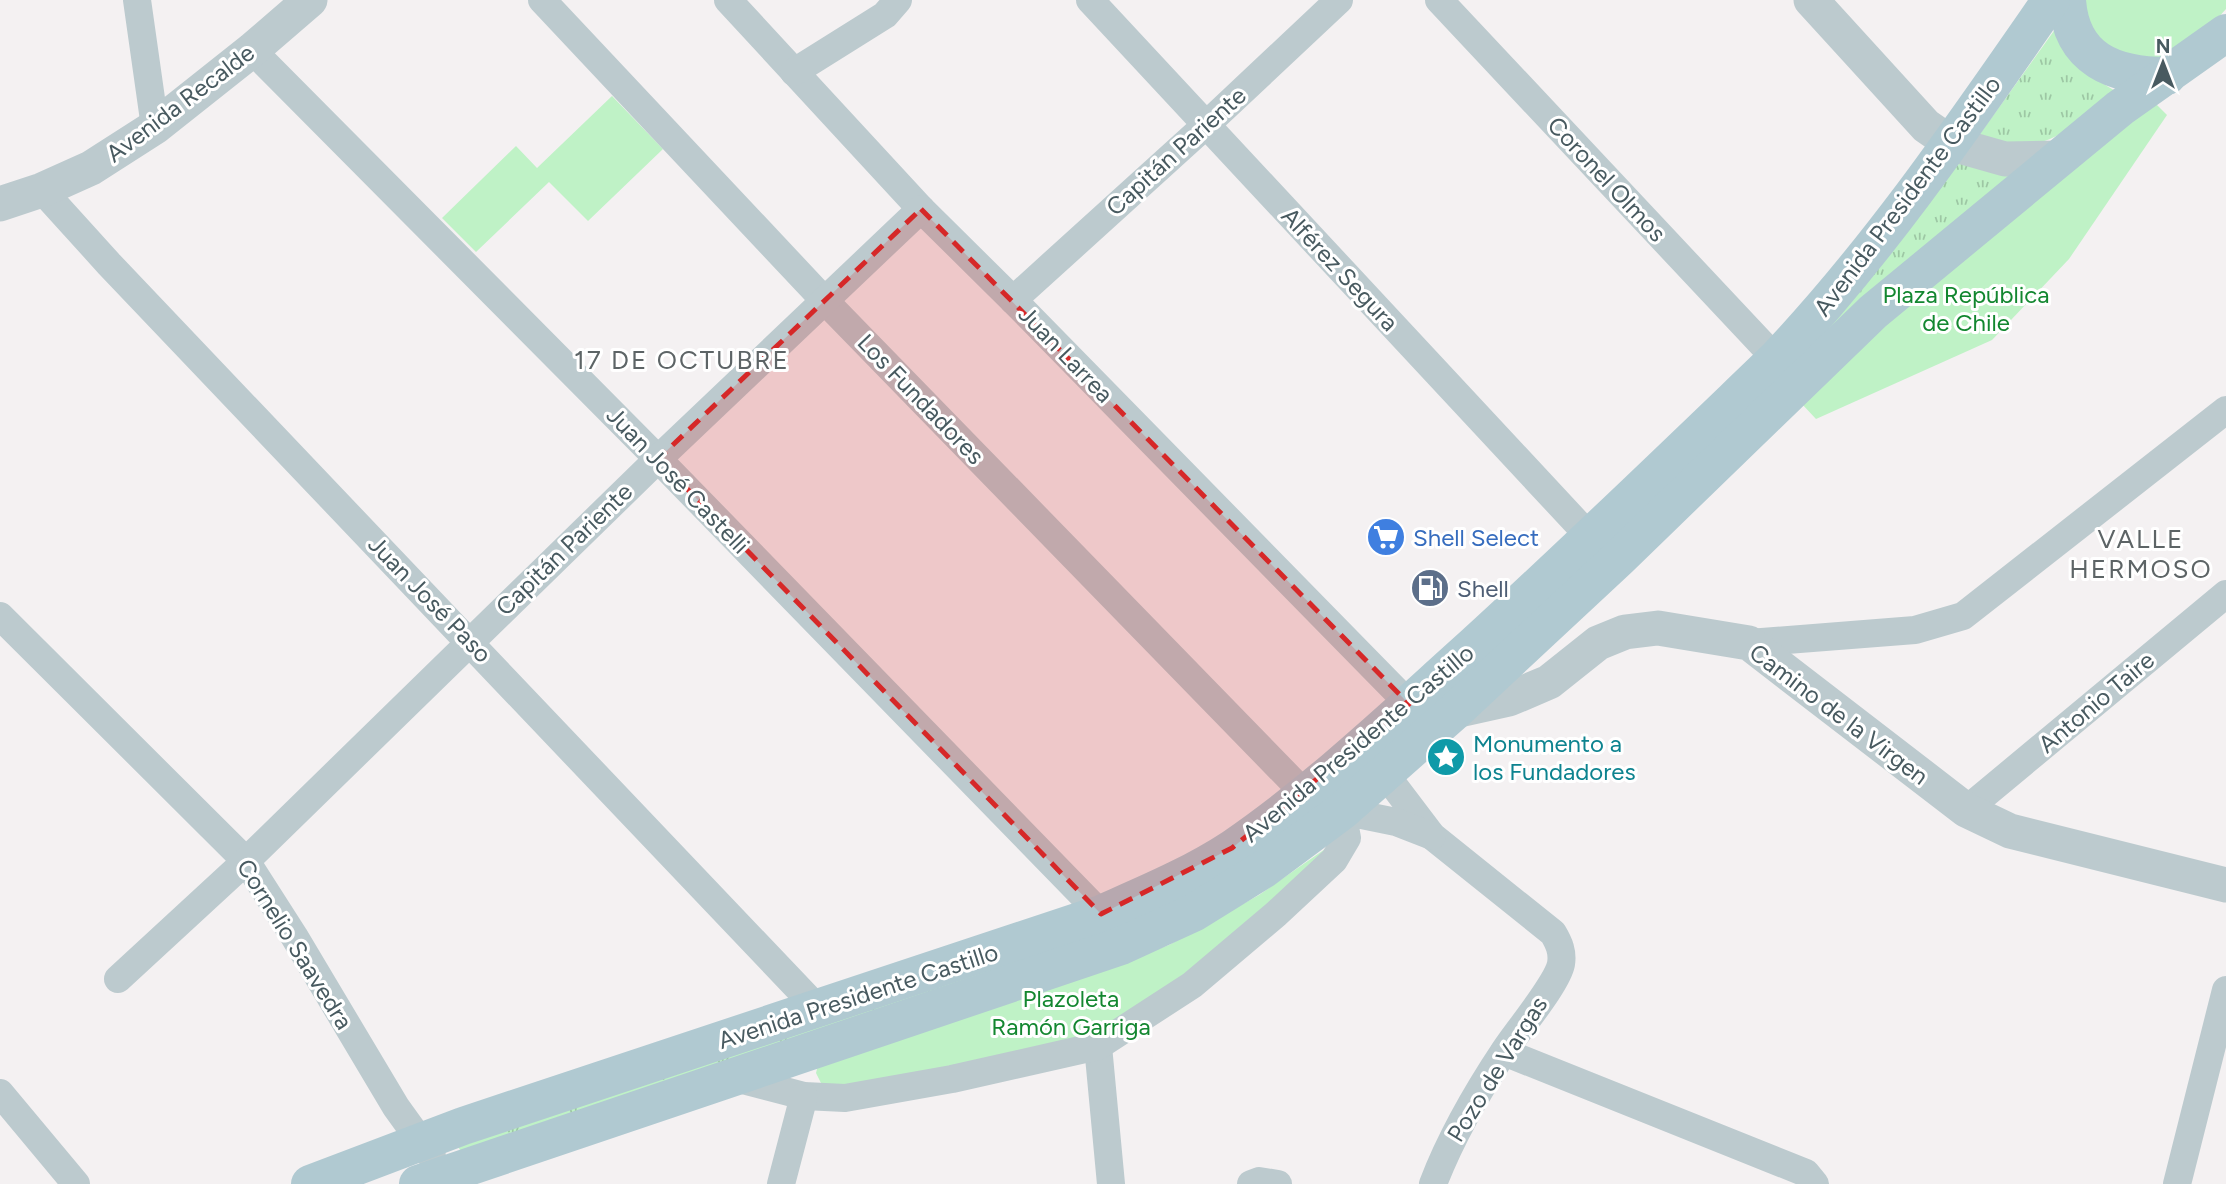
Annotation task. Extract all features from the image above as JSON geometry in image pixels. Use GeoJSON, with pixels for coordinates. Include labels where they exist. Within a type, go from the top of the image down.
{"type":"FeatureCollection","features":[{"type":"Feature","properties":{"kind":"main road","name":"Avenida Presidente Castillo"},"geometry":{"type":"LineString","coordinates":[[310,1184],[420,1142],[1101,914],[1175,881],[1232,848],[1305,794],[1409,704],[1590,537],[1776,359],[1811,322],[1898,216],[1952,144],[2051,0]]}},
{"type":"Feature","properties":{"kind":"main road"},"geometry":{"type":"LineString","coordinates":[[2067,0],[2067,14],[2073,30],[2083,46],[2097,60],[2117,71],[2139,76],[2166,76]]}},
{"type":"Feature","properties":{"kind":"main road","name":"Avenida Presidente Castillo"},"geometry":{"type":"LineString","coordinates":[[432,1179],[1121,946],[1193,913],[1264,869],[1342,811],[1455,711],[1619,558],[1873,312],[2120,108],[2226,33]]}},
{"type":"Feature","properties":{"kind":"street"},"geometry":{"type":"LineString","coordinates":[[137,0],[155,127]]}},
{"type":"Feature","properties":{"kind":"street","name":"Avenida Recalde"},"geometry":{"type":"LineString","coordinates":[[0,204],[42,190],[91,168],[155,127],[310,0]]}},
{"type":"Feature","properties":{"kind":"street","name":"Los Fundadores"},"geometry":{"type":"LineString","coordinates":[[542,0],[824,299],[1305,794]]}},
{"type":"Feature","properties":{"kind":"street","name":"Juan Larrea"},"geometry":{"type":"LineString","coordinates":[[728,0],[920,209],[1013,299],[1409,704]]}},
{"type":"Feature","properties":{"kind":"street"},"geometry":{"type":"LineString","coordinates":[[794,72],[886,15],[898,0]]}},
{"type":"Feature","properties":{"kind":"street","name":"Alférez Segura"},"geometry":{"type":"LineString","coordinates":[[1090,0],[1590,537]]}},
{"type":"Feature","properties":{"kind":"street","name":"Capitán Pariente"},"geometry":{"type":"LineString","coordinates":[[1013,299],[1206,125],[1339,0]]}},
{"type":"Feature","properties":{"kind":"street","name":"Coronel Olmos"},"geometry":{"type":"LineString","coordinates":[[1438,0],[1776,359]]}},
{"type":"Feature","properties":{"kind":"street"},"geometry":{"type":"LineString","coordinates":[[1811,0],[1926,126],[1952,144],[2005,159],[2058,158]]}},
{"type":"Feature","properties":{"kind":"street","name":"Juan José Castelli"},"geometry":{"type":"LineString","coordinates":[[252,50],[658,459],[1101,914]]}},
{"type":"Feature","properties":{"kind":"street","name":"Juan José Paso"},"geometry":{"type":"LineString","coordinates":[[42,190],[818,1009]]}},
{"type":"Feature","properties":{"kind":"street","name":"Capitán Pariente"},"geometry":{"type":"LineString","coordinates":[[118,979],[246,861],[470,640],[920,209]]}},
{"type":"Feature","properties":{"kind":"street"},"geometry":{"type":"LineString","coordinates":[[1749,643],[1915,630],[1963,615],[2226,411]]}},
{"type":"Feature","properties":{"kind":"street","name":"Antonio Taire"},"geometry":{"type":"LineString","coordinates":[[1966,810],[2226,594]]}},
{"type":"Feature","properties":{"kind":"street","name":"Cornelio Saavedra"},"geometry":{"type":"LineString","coordinates":[[0,616],[246,861],[420,1142],[432,1179]]}},
{"type":"Feature","properties":{"kind":"street","name":"Camino de la Virgen"},"geometry":{"type":"LineString","coordinates":[[1455,711],[1509,699],[1549,682],[1598,643],[1625,632],[1658,628],[1749,643],[1966,810],[2010,831],[2226,885]]}},
{"type":"Feature","properties":{"kind":"street"},"geometry":{"type":"LineString","coordinates":[[1385,774],[1432,836]]}},
{"type":"Feature","properties":{"kind":"street"},"geometry":{"type":"LineString","coordinates":[[731,1077],[804,1096],[845,1098],[952,1079],[1098,1046],[1192,985],[1276,914],[1334,860],[1347,838],[1342,811],[1396,822],[1432,836]]}},
{"type":"Feature","properties":{"kind":"street","name":"Pozo de Vargas"},"geometry":{"type":"LineString","coordinates":[[1432,836],[1553,933],[1562,954],[1556,976],[1504,1052],[1446,1150],[1433,1184]]}},
{"type":"Feature","properties":{"kind":"street"},"geometry":{"type":"LineString","coordinates":[[2177,1184],[2226,989]]}},
{"type":"Feature","properties":{"kind":"street"},"geometry":{"type":"LineString","coordinates":[[1098,1046],[1111,1184]]}},
{"type":"Feature","properties":{"kind":"street"},"geometry":{"type":"LineString","coordinates":[[1504,1052],[1806,1173],[1815,1184]]}},
{"type":"Feature","properties":{"kind":"street"},"geometry":{"type":"LineString","coordinates":[[0,1093],[76,1184]]}},
{"type":"Feature","properties":{"kind":"street"},"geometry":{"type":"LineString","coordinates":[[781,1184],[804,1096]]}},
{"type":"Feature","properties":{"kind":"highlighted area"},"geometry":{"type":"Polygon","coordinates":[[[921,209],[1409,704],[1232,848],[1101,914],[658,459],[921,209]]]}},
{"type":"Feature","properties":{"kind":"green space"},"geometry":{"type":"Polygon","coordinates":[[[2083,0],[2226,0],[2226,9],[2215,21],[2162,59],[2129,59],[2093,38],[2083,0]]]}},
{"type":"Feature","properties":{"kind":"green space"},"geometry":{"type":"Polygon","coordinates":[[[2056,28],[2080,70],[2117,92],[2075,125],[2039,143],[2021,145],[1977,138],[2056,28]]]}},
{"type":"Feature","properties":{"kind":"green space"},"geometry":{"type":"Polygon","coordinates":[[[612,96],[663,149],[588,221],[549,182],[476,252],[442,218],[516,146],[537,168],[612,96]]]}},
{"type":"Feature","properties":{"kind":"green space","name":"Plaza República de Chile"},"geometry":{"type":"Polygon","coordinates":[[[2154,102],[2167,115],[2069,259],[1992,340],[1816,419],[1801,403],[1882,327],[2154,102]]]}},
{"type":"Feature","properties":{"kind":"green space"},"geometry":{"type":"Polygon","coordinates":[[[1961,161],[1978,168],[2011,174],[1825,339],[1530,622],[1347,791],[1261,858],[1158,914],[1083,944],[461,1151],[458,1147],[1082,937],[1155,908],[1257,852],[1342,785],[1524,619],[1821,333],[1961,161]]]}},
{"type":"Feature","properties":{"kind":"green space","name":"Plazoleta Ramón Garriga"},"geometry":{"type":"Polygon","coordinates":[[[1328,847],[1335,847],[1182,977],[1117,1021],[1079,1040],[838,1089],[822,1085],[816,1073],[818,1065],[1094,973],[1169,945],[1259,895],[1328,847]]]}},
{"type":"Feature","properties":{"kind":"place","name":"Shell Select"},"geometry":{"type":"Point","coordinates":[1386,537]}},
{"type":"Feature","properties":{"kind":"place","name":"Shell"},"geometry":{"type":"Point","coordinates":[1430,588]}},
{"type":"Feature","properties":{"kind":"place","name":"Monumento a los Fundadores"},"geometry":{"type":"Point","coordinates":[1446,757]}},
{"type":"Feature","properties":{"kind":"district","name":"17 DE OCTUBRE"},"geometry":{"type":"Point","coordinates":[682,360]}},
{"type":"Feature","properties":{"kind":"district","name":"VALLE HERMOSO"},"geometry":{"type":"Point","coordinates":[2141,554]}}]}
